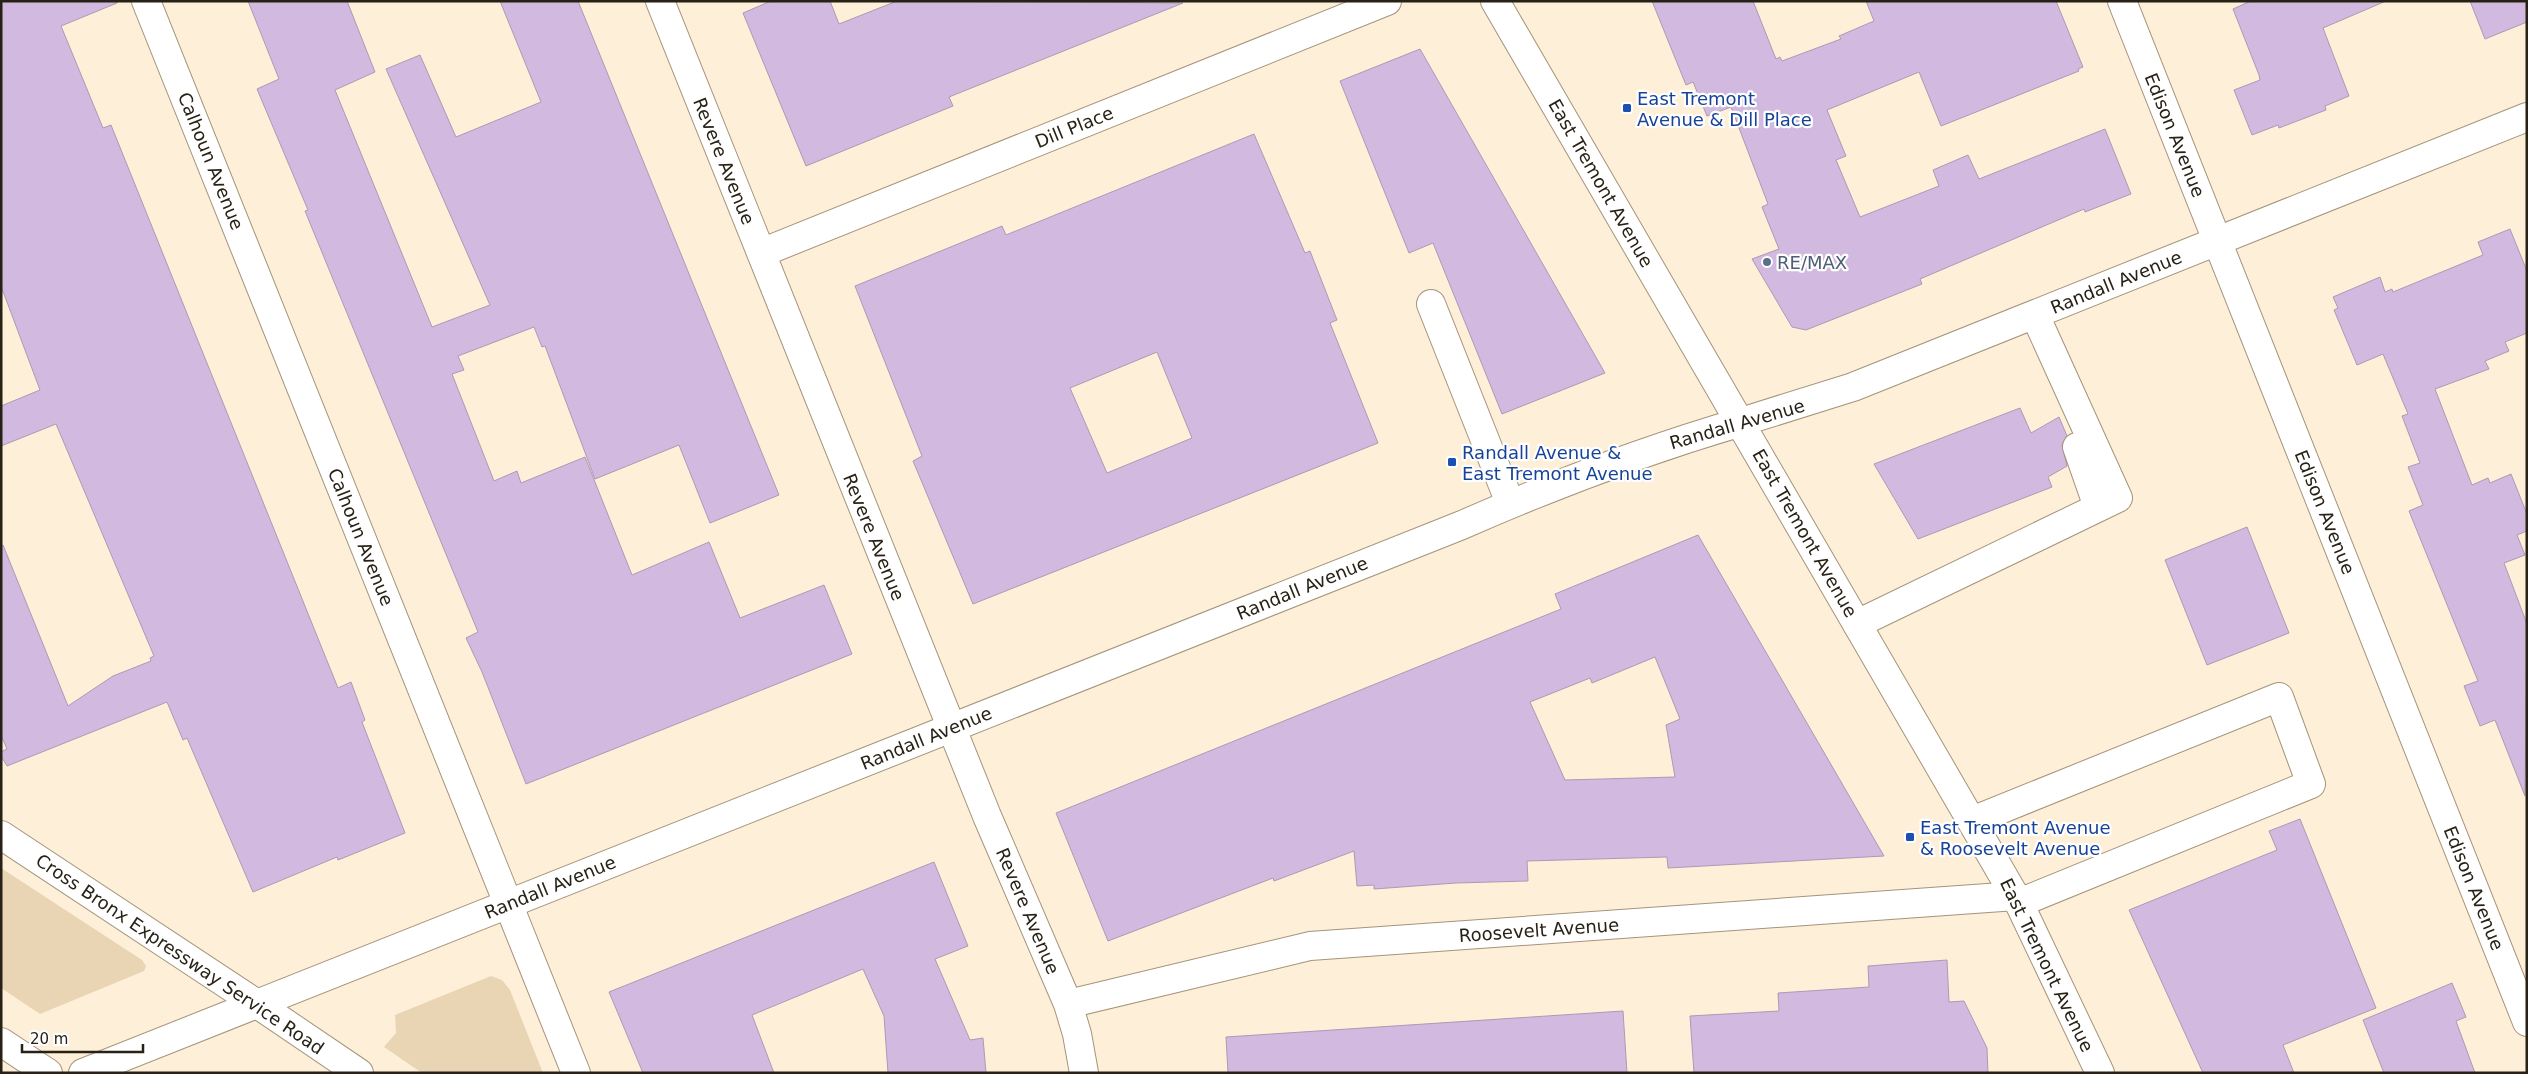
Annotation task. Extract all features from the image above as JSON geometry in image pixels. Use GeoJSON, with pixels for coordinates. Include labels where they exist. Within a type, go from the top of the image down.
{"type":"FeatureCollection","features":[{"type":"Feature","properties":{"kind":"main road","name":"Calhoun Avenue"},"geometry":{"type":"LineString","coordinates":[[146,1],[576,1073]]}},
{"type":"Feature","properties":{"kind":"main road","name":"Revere Avenue"},"geometry":{"type":"LineString","coordinates":[[660,1],[951,728],[1068,1004],[1077,1034],[1084,1073]]}},
{"type":"Feature","properties":{"kind":"main road","name":"Dill Place"},"geometry":{"type":"LineString","coordinates":[[761,253],[1387,1]]}},
{"type":"Feature","properties":{"kind":"main road","name":"East Tremont Avenue"},"geometry":{"type":"LineString","coordinates":[[1496,1],[2018,899],[2100,1073]]}},
{"type":"Feature","properties":{"kind":"main road","name":"Edison Avenue"},"geometry":{"type":"LineString","coordinates":[[2122,1],[2527,1022]]}},
{"type":"Feature","properties":{"kind":"main road","name":"Randall Avenue"},"geometry":{"type":"LineString","coordinates":[[83,1073],[1453,528],[1510,503],[1634,455],[1853,387],[2527,117]]}},
{"type":"Feature","properties":{"kind":"main road"},"geometry":{"type":"LineString","coordinates":[[1431,304],[1510,503]]}},
{"type":"Feature","properties":{"kind":"main road"},"geometry":{"type":"LineString","coordinates":[[1857,624],[2108,503],[2059,396],[2058,367],[2035,314]]}},
{"type":"Feature","properties":{"kind":"main road","name":"Roosevelt Avenue"},"geometry":{"type":"LineString","coordinates":[[1068,1004],[1310,946],[2018,899],[2311,784],[2279,697],[1972,821]]}},
{"type":"Feature","properties":{"kind":"main road","name":"Cross Bronx Expressway Service Road"},"geometry":{"type":"LineString","coordinates":[[1,835],[359,1073]]}},
{"type":"Feature","properties":{"kind":"main road"},"geometry":{"type":"LineString","coordinates":[[1,1042],[48,1073]]}},
{"type":"Feature","properties":{"kind":"shaded area"},"geometry":{"type":"Polygon","coordinates":[[[1,868],[142,960],[146,966],[144,971],[40,1014],[1,988],[1,868]]]}},
{"type":"Feature","properties":{"kind":"shaded area"},"geometry":{"type":"Polygon","coordinates":[[[491,976],[502,980],[510,990],[543,1073],[422,1073],[384,1047],[396,1033],[395,1015],[491,976]]]}},
{"type":"Feature","properties":{"kind":"building"},"geometry":{"type":"Polygon","coordinates":[[[1,1],[117,1],[117,3],[61,26],[103,128],[111,125],[338,688],[351,682],[365,720],[362,722],[405,833],[338,860],[337,857],[253,892],[187,738],[183,740],[167,702],[7,766],[1,756],[1,752],[7,749],[1,735],[1,546],[3,545],[68,706],[113,676],[151,661],[150,658],[154,656],[56,424],[1,446],[1,406],[40,390],[1,286],[1,1]]]}},
{"type":"Feature","properties":{"kind":"building"},"geometry":{"type":"Polygon","coordinates":[[[248,1],[347,1],[375,72],[335,90],[432,327],[490,305],[386,69],[420,55],[456,137],[541,102],[500,1],[578,1],[779,495],[710,523],[679,445],[595,479],[545,346],[542,347],[534,327],[458,356],[464,370],[452,374],[494,481],[517,471],[521,483],[585,457],[632,575],[709,542],[740,618],[824,585],[852,654],[526,784],[482,672],[466,638],[478,632],[305,211],[308,210],[257,89],[279,79],[248,1]]]}},
{"type":"Feature","properties":{"kind":"building"},"geometry":{"type":"Polygon","coordinates":[[[771,1],[830,1],[839,24],[897,1],[1183,3],[949,97],[953,106],[806,166],[743,13],[771,1]]]}},
{"type":"Feature","properties":{"kind":"building"},"geometry":{"type":"Polygon","coordinates":[[[1652,1],[1753,1],[1776,59],[1780,57],[1782,61],[1841,39],[1839,36],[1874,21],[1866,1],[2056,1],[2083,67],[2078,69],[2079,71],[1941,126],[1919,72],[1827,110],[1846,156],[1836,160],[1860,217],[1939,186],[1933,170],[1968,155],[1979,179],[2105,129],[2131,194],[2085,212],[2084,209],[1920,279],[1922,284],[1806,330],[1792,327],[1752,259],[1779,249],[1762,207],[1768,204],[1731,107],[1707,116],[1693,82],[1686,85],[1652,1]]]}},
{"type":"Feature","properties":{"kind":"building"},"geometry":{"type":"Polygon","coordinates":[[[2251,1],[2386,1],[2323,28],[2349,96],[2325,106],[2326,110],[2279,128],[2278,125],[2252,135],[2234,90],[2260,80],[2233,9],[2251,1]]]}},
{"type":"Feature","properties":{"kind":"building"},"geometry":{"type":"Polygon","coordinates":[[[2470,1],[2527,1],[2527,22],[2485,39],[2470,1]]]}},
{"type":"Feature","properties":{"kind":"building"},"geometry":{"type":"Polygon","coordinates":[[[1420,49],[1605,373],[1502,414],[1433,243],[1409,253],[1340,81],[1420,49]]]}},
{"type":"Feature","properties":{"kind":"building"},"geometry":{"type":"Polygon","coordinates":[[[1254,134],[1305,253],[1310,251],[1337,320],[1330,323],[1378,443],[973,604],[913,461],[922,456],[855,286],[1002,226],[1006,235],[1254,134]],[[1157,352],[1070,388],[1107,473],[1192,438],[1157,352]]]}},
{"type":"Feature","properties":{"kind":"building"},"geometry":{"type":"Polygon","coordinates":[[[2510,229],[2527,271],[2527,333],[2505,342],[2509,351],[2485,361],[2489,369],[2435,389],[2472,485],[2488,478],[2490,483],[2511,474],[2527,514],[2527,531],[2517,535],[2525,555],[2504,563],[2527,624],[2525,796],[2495,720],[2480,726],[2464,686],[2478,681],[2409,511],[2423,505],[2408,467],[2420,463],[2402,416],[2408,414],[2383,354],[2357,365],[2334,310],[2338,308],[2333,297],[2380,277],[2385,292],[2392,289],[2393,292],[2483,255],[2478,242],[2510,229]]]}},
{"type":"Feature","properties":{"kind":"building"},"geometry":{"type":"Polygon","coordinates":[[[2020,408],[2031,433],[2059,417],[2067,436],[2062,445],[2067,466],[2048,477],[2052,487],[1918,539],[1874,464],[2020,408]]]}},
{"type":"Feature","properties":{"kind":"building"},"geometry":{"type":"Polygon","coordinates":[[[2247,527],[2289,633],[2207,665],[2165,560],[2247,527]]]}},
{"type":"Feature","properties":{"kind":"building"},"geometry":{"type":"Polygon","coordinates":[[[1698,535],[1884,856],[1668,868],[1667,857],[1527,861],[1528,881],[1456,883],[1374,889],[1374,885],[1357,886],[1354,851],[1274,881],[1273,878],[1108,941],[1056,813],[1561,609],[1555,594],[1698,535]],[[1655,657],[1592,683],[1590,678],[1530,702],[1565,780],[1675,777],[1666,725],[1680,719],[1655,657]]]}},
{"type":"Feature","properties":{"kind":"building"},"geometry":{"type":"Polygon","coordinates":[[[2300,819],[2376,1008],[2283,1045],[2294,1073],[2203,1073],[2129,910],[2277,850],[2269,831],[2300,819]]]}},
{"type":"Feature","properties":{"kind":"building"},"geometry":{"type":"Polygon","coordinates":[[[934,862],[968,946],[935,959],[970,1040],[983,1038],[986,1073],[888,1073],[884,1016],[863,969],[752,1015],[774,1073],[643,1073],[609,992],[934,862]]]}},
{"type":"Feature","properties":{"kind":"building"},"geometry":{"type":"Polygon","coordinates":[[[1947,960],[1949,1002],[1964,1001],[1987,1048],[1988,1073],[1694,1073],[1690,1016],[1779,1011],[1778,993],[1869,987],[1868,966],[1947,960]]]}},
{"type":"Feature","properties":{"kind":"building"},"geometry":{"type":"Polygon","coordinates":[[[2452,983],[2466,1017],[2456,1021],[2475,1073],[2384,1073],[2363,1020],[2452,983]]]}},
{"type":"Feature","properties":{"kind":"building"},"geometry":{"type":"Polygon","coordinates":[[[1623,1011],[1627,1073],[1228,1073],[1226,1037],[1623,1011]]]}},
{"type":"Feature","properties":{"kind":"place","name":"East Tremont Avenue & Dill Place"},"geometry":{"type":"Point","coordinates":[1627,108]}},
{"type":"Feature","properties":{"kind":"place","name":"RE/MAX"},"geometry":{"type":"Point","coordinates":[1767,262]}},
{"type":"Feature","properties":{"kind":"place","name":"Randall Avenue & East Tremont Avenue"},"geometry":{"type":"Point","coordinates":[1452,462]}},
{"type":"Feature","properties":{"kind":"place","name":"East Tremont Avenue & Roosevelt Avenue"},"geometry":{"type":"Point","coordinates":[1910,837]}}]}
